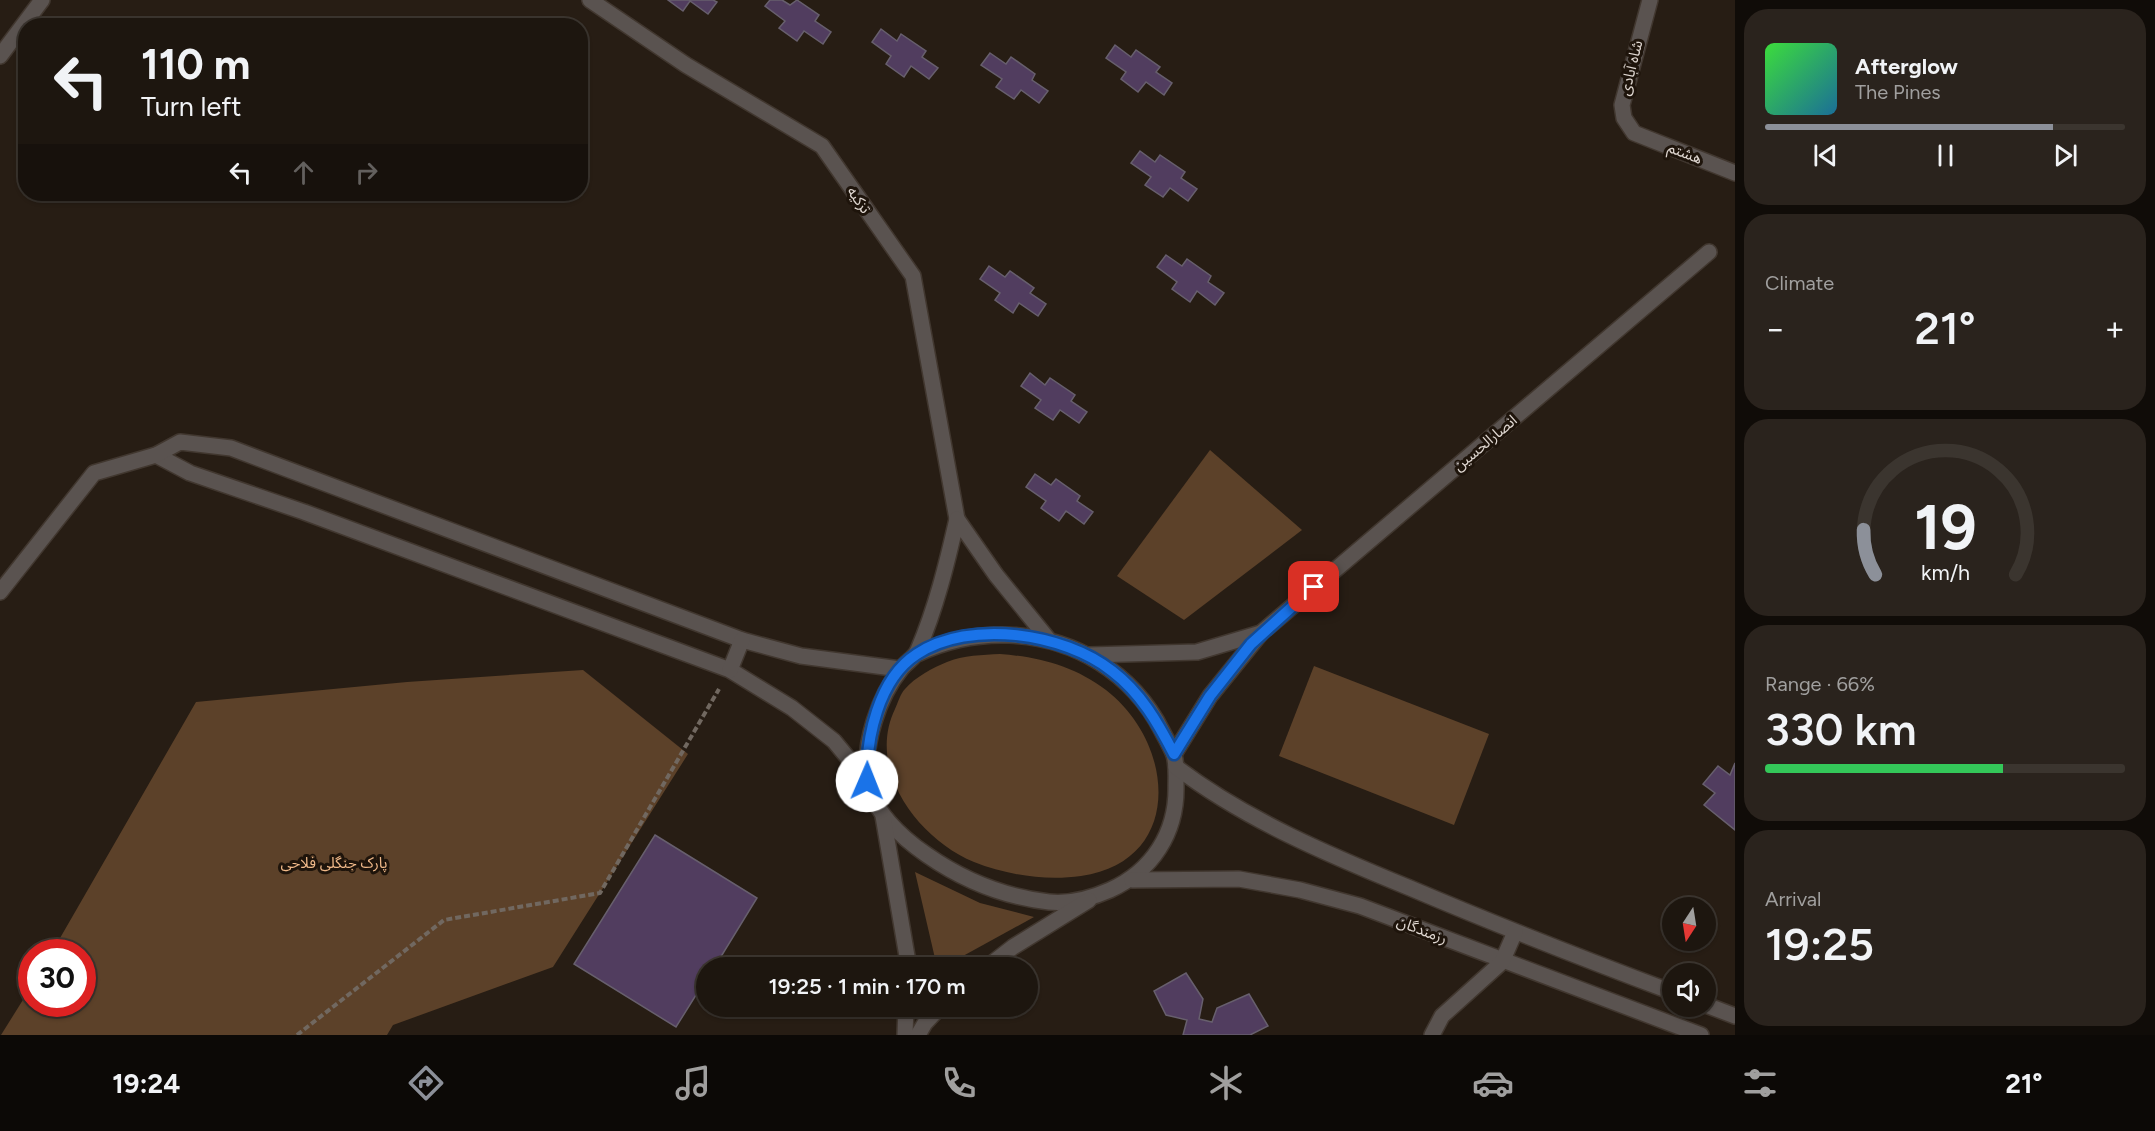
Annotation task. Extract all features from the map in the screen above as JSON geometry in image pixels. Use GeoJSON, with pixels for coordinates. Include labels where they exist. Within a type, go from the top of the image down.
{"type":"FeatureCollection","features":[{"type":"Feature","properties":{"kind":"street"},"geometry":{"type":"LineString","coordinates":[[28,18],[42,0]]}},
{"type":"Feature","properties":{"kind":"street","name":"تزکیه"},"geometry":{"type":"LineString","coordinates":[[590,0],[686,65],[822,146],[913,276],[957,519],[996,575],[1048,639]]}},
{"type":"Feature","properties":{"kind":"street","name":"شاه آبادی"},"geometry":{"type":"LineString","coordinates":[[1634,133],[1624,118],[1622,105],[1650,0]]}},
{"type":"Feature","properties":{"kind":"street"},"geometry":{"type":"LineString","coordinates":[[0,56],[18,32]]}},
{"type":"Feature","properties":{"kind":"street","name":"هشتم"},"geometry":{"type":"LineString","coordinates":[[1634,133],[1735,172]]}},
{"type":"Feature","properties":{"kind":"street","name":"انصارالحسین"},"geometry":{"type":"LineString","coordinates":[[1261,633],[1709,252]]}},
{"type":"Feature","properties":{"kind":"street"},"geometry":{"type":"LineString","coordinates":[[0,592],[94,473],[156,455],[180,442],[231,448],[742,640],[801,656],[900,669]]}},
{"type":"Feature","properties":{"kind":"street"},"geometry":{"type":"LineString","coordinates":[[156,455],[190,473],[304,512],[730,670],[792,708],[834,741],[867,781],[883,816],[907,957]]}},
{"type":"Feature","properties":{"kind":"street","name":"تزکیه"},"geometry":{"type":"LineString","coordinates":[[917,654],[935,604],[957,519]]}},
{"type":"Feature","properties":{"kind":"street"},"geometry":{"type":"LineString","coordinates":[[1087,655],[1197,652],[1261,633]]}},
{"type":"Feature","properties":{"kind":"street"},"geometry":{"type":"LineString","coordinates":[[1000,957],[1092,898],[1132,880],[1161,849],[1172,826],[1177,806],[1175,760],[1210,696],[1261,633]]}},
{"type":"Feature","properties":{"kind":"street"},"geometry":{"type":"LineString","coordinates":[[867,781],[867,758],[873,727],[882,701],[900,669],[917,654],[940,643],[970,637],[1008,634],[1048,639],[1087,655],[1112,670],[1136,692],[1157,721],[1175,760],[1208,791],[1262,821],[1366,870],[1515,933],[1662,988]]}},
{"type":"Feature","properties":{"kind":"street"},"geometry":{"type":"LineString","coordinates":[[730,670],[742,640]]}},
{"type":"Feature","properties":{"kind":"street"},"geometry":{"type":"LineString","coordinates":[[883,816],[914,846],[954,874],[1002,892],[1051,902],[1092,898]]}},
{"type":"Feature","properties":{"kind":"street","name":"رزمندگان"},"geometry":{"type":"LineString","coordinates":[[1132,880],[1239,879],[1300,890],[1360,906],[1502,962],[1701,1035]]}},
{"type":"Feature","properties":{"kind":"street"},"geometry":{"type":"LineString","coordinates":[[1432,1035],[1442,1016],[1502,962],[1515,933]]}},
{"type":"Feature","properties":{"kind":"street"},"geometry":{"type":"LineString","coordinates":[[1716,1009],[1735,1016]]}},
{"type":"Feature","properties":{"kind":"street"},"geometry":{"type":"LineString","coordinates":[[905,1035],[906,1017]]}},
{"type":"Feature","properties":{"kind":"street"},"geometry":{"type":"LineString","coordinates":[[918,1035],[931,1017]]}},
{"type":"Feature","properties":{"kind":"path"},"geometry":{"type":"LineString","coordinates":[[297,1035],[444,920],[600,893],[730,670]]}},
{"type":"Feature","properties":{"kind":"green space"},"geometry":{"type":"Polygon","coordinates":[[[1210,450],[1302,530],[1184,620],[1117,576],[1210,450]]]}},
{"type":"Feature","properties":{"kind":"green space"},"geometry":{"type":"Polygon","coordinates":[[[1000,654],[1056,664],[1094,682],[1106,690],[1129,713],[1146,739],[1156,768],[1158,797],[1153,825],[1138,848],[1115,866],[1081,876],[1054,878],[1026,876],[987,867],[953,851],[934,837],[903,799],[892,778],[887,755],[888,732],[903,691],[919,677],[947,662],[966,657],[1000,654]]]}},
{"type":"Feature","properties":{"kind":"green space"},"geometry":{"type":"Polygon","coordinates":[[[1314,666],[1489,734],[1454,825],[1279,756],[1314,666]]]}},
{"type":"Feature","properties":{"kind":"green space","name":"پارک جنگلی فلاحی"},"geometry":{"type":"Polygon","coordinates":[[[583,670],[688,754],[553,967],[393,1025],[387,1035],[1,1035],[18,1008],[18,1017],[96,1017],[96,939],[59,939],[196,702],[407,682],[583,670]]]}},
{"type":"Feature","properties":{"kind":"green space"},"geometry":{"type":"Polygon","coordinates":[[[915,872],[980,903],[1034,917],[961,957],[935,957],[915,872]]]}},
{"type":"Feature","properties":{"kind":"building"},"geometry":{"type":"Polygon","coordinates":[[[668,0],[713,0],[717,2],[708,14],[690,1],[683,11],[668,0]]]}},
{"type":"Feature","properties":{"kind":"building"},"geometry":{"type":"Polygon","coordinates":[[[770,0],[782,0],[790,5],[797,0],[819,15],[815,21],[831,32],[823,44],[804,31],[797,41],[779,28],[785,21],[765,6],[770,0]]]}},
{"type":"Feature","properties":{"kind":"building"},"geometry":{"type":"Polygon","coordinates":[[[881,29],[897,41],[901,34],[926,51],[922,57],[938,68],[929,79],[911,66],[904,77],[886,64],[891,56],[872,42],[881,29]]]}},
{"type":"Feature","properties":{"kind":"building"},"geometry":{"type":"Polygon","coordinates":[[[1115,45],[1131,57],[1136,50],[1160,67],[1156,72],[1172,83],[1164,95],[1146,82],[1138,92],[1121,79],[1126,72],[1106,58],[1115,45]]]}},
{"type":"Feature","properties":{"kind":"building"},"geometry":{"type":"Polygon","coordinates":[[[990,53],[1006,64],[1011,57],[1035,74],[1032,80],[1048,91],[1039,103],[1021,90],[1014,99],[996,87],[1002,79],[981,65],[990,53]]]}},
{"type":"Feature","properties":{"kind":"building"},"geometry":{"type":"Polygon","coordinates":[[[1140,151],[1155,162],[1160,155],[1185,172],[1181,178],[1197,189],[1188,201],[1170,188],[1163,197],[1145,185],[1151,177],[1131,163],[1140,151]]]}},
{"type":"Feature","properties":{"kind":"building"},"geometry":{"type":"Polygon","coordinates":[[[1166,255],[1182,266],[1187,259],[1211,276],[1208,282],[1224,293],[1215,305],[1197,291],[1190,302],[1172,289],[1177,282],[1157,267],[1166,255]]]}},
{"type":"Feature","properties":{"kind":"building"},"geometry":{"type":"Polygon","coordinates":[[[989,266],[1005,277],[1010,271],[1034,288],[1030,293],[1046,304],[1038,316],[1019,303],[1013,313],[995,300],[1000,293],[980,279],[989,266]]]}},
{"type":"Feature","properties":{"kind":"building"},"geometry":{"type":"Polygon","coordinates":[[[1030,373],[1045,385],[1050,378],[1075,395],[1071,401],[1087,412],[1079,423],[1060,410],[1053,420],[1035,408],[1041,400],[1021,386],[1030,373]]]}},
{"type":"Feature","properties":{"kind":"building"},"geometry":{"type":"Polygon","coordinates":[[[1035,474],[1051,485],[1056,479],[1080,496],[1077,501],[1093,512],[1084,524],[1066,511],[1059,521],[1041,508],[1046,501],[1026,487],[1035,474]]]}},
{"type":"Feature","properties":{"kind":"building"},"geometry":{"type":"Polygon","coordinates":[[[1735,763],[1735,830],[1704,805],[1715,793],[1703,784],[1718,766],[1730,775],[1735,763]]]}},
{"type":"Feature","properties":{"kind":"building"},"geometry":{"type":"Polygon","coordinates":[[[655,835],[757,898],[721,957],[696,957],[696,995],[676,1027],[574,964],[655,835]]]}},
{"type":"Feature","properties":{"kind":"building"},"geometry":{"type":"Polygon","coordinates":[[[1186,973],[1203,999],[1199,1019],[1212,1022],[1217,1008],[1249,994],[1268,1026],[1250,1035],[1183,1035],[1187,1020],[1166,1015],[1154,991],[1186,973]]]}},
{"type":"Feature","properties":{"kind":"route"},"geometry":{"type":"LineString","coordinates":[[867,781],[867,758],[873,727],[882,701],[900,669],[917,654],[940,643],[970,637],[1008,634],[1048,639],[1087,655],[1112,670],[1136,692],[1157,721],[1174,754],[1210,696],[1251,644],[1314,587]]}}]}
